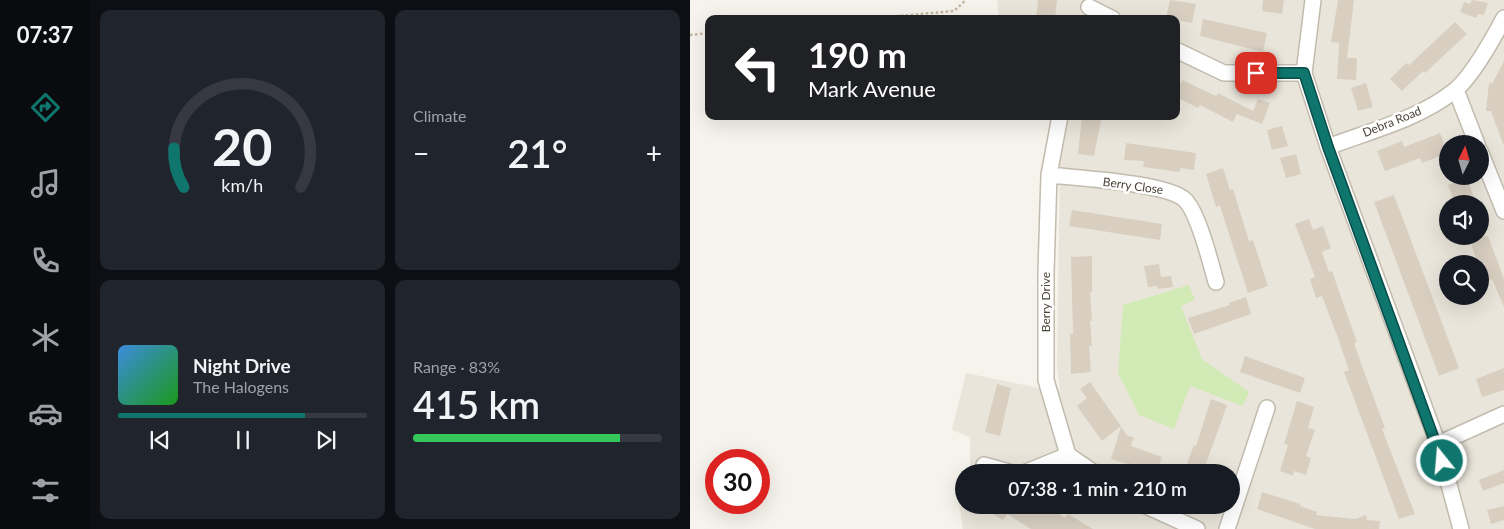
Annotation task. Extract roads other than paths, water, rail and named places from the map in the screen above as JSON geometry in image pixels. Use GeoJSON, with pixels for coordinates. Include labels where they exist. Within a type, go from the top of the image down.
{"type":"FeatureCollection","features":[{"type":"Feature","properties":{"kind":"street"},"geometry":{"type":"LineString","coordinates":[[1313,0],[1304,73],[1328,147],[1438,444],[1458,528]]}},
{"type":"Feature","properties":{"kind":"street"},"geometry":{"type":"LineString","coordinates":[[1088,9],[1103,15]]}},
{"type":"Feature","properties":{"kind":"street","name":"Debra Road"},"geometry":{"type":"LineString","coordinates":[[1328,147],[1419,113],[1456,90],[1480,58],[1504,18]]}},
{"type":"Feature","properties":{"kind":"street"},"geometry":{"type":"LineString","coordinates":[[1180,52],[1224,73],[1304,73]]}},
{"type":"Feature","properties":{"kind":"street"},"geometry":{"type":"LineString","coordinates":[[1456,90],[1474,135]]}},
{"type":"Feature","properties":{"kind":"street","name":"Berry Drive"},"geometry":{"type":"LineString","coordinates":[[1059,120],[1050,175],[1046,272],[1046,380],[1068,455]]}},
{"type":"Feature","properties":{"kind":"street"},"geometry":{"type":"LineString","coordinates":[[1489,174],[1504,211]]}},
{"type":"Feature","properties":{"kind":"street","name":"Berry Close"},"geometry":{"type":"LineString","coordinates":[[1050,175],[1165,189],[1185,200],[1202,233],[1216,282]]}},
{"type":"Feature","properties":{"kind":"street"},"geometry":{"type":"LineString","coordinates":[[1227,529],[1267,408]]}},
{"type":"Feature","properties":{"kind":"street"},"geometry":{"type":"LineString","coordinates":[[1438,444],[1504,414]]}},
{"type":"Feature","properties":{"kind":"street"},"geometry":{"type":"LineString","coordinates":[[1046,464],[1068,455],[1081,464]]}},
{"type":"Feature","properties":{"kind":"street"},"geometry":{"type":"LineString","coordinates":[[1163,514],[1195,529]]}}]}
